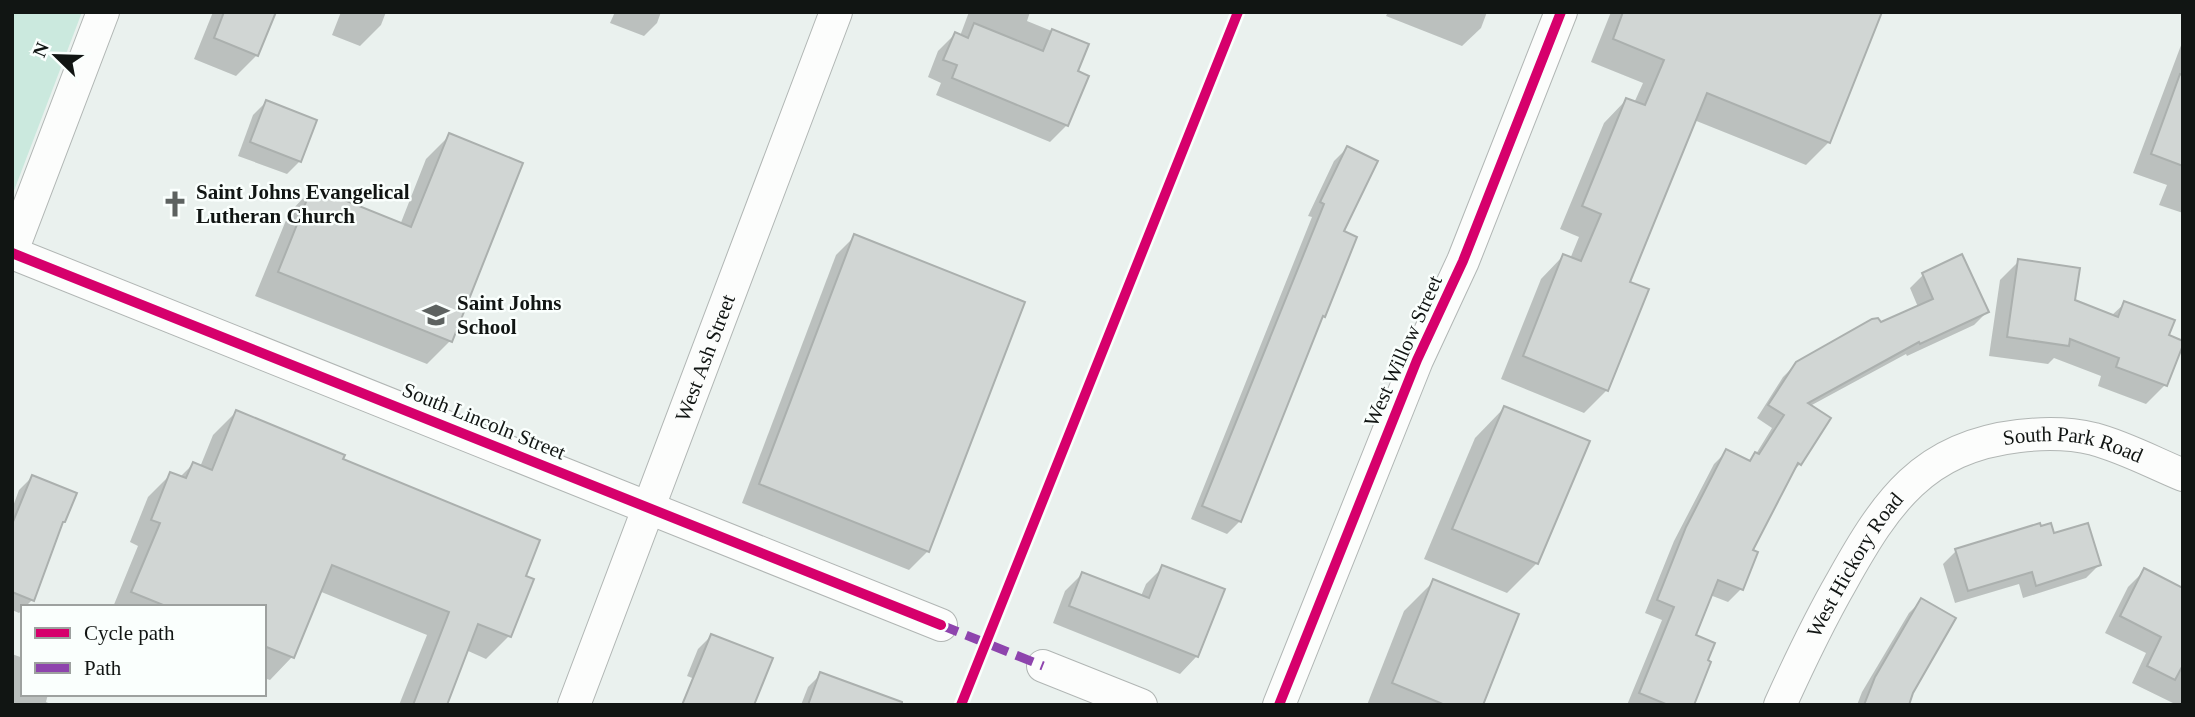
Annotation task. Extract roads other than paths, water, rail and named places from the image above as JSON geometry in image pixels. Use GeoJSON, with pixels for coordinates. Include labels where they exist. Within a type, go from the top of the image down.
{"type":"FeatureCollection","features":[{"type":"Feature","properties":{"kind":"street"},"geometry":{"type":"LineString","coordinates":[[12,252],[103,12]]}},
{"type":"Feature","properties":{"kind":"street","name":"West Ash Street"},"geometry":{"type":"LineString","coordinates":[[574,705],[836,12]]}},
{"type":"Feature","properties":{"kind":"street","name":"West Willow Street"},"geometry":{"type":"LineString","coordinates":[[1279,705],[1417,360],[1468,249],[1561,12]]}},
{"type":"Feature","properties":{"kind":"street","name":"South Lincoln Street"},"geometry":{"type":"LineString","coordinates":[[12,252],[941,625]]}},
{"type":"Feature","properties":{"kind":"street","name":"South Park Road"},"geometry":{"type":"LineString","coordinates":[[1959,450],[2001,438],[2045,433],[2066,434],[2124,449],[2183,475]]}},
{"type":"Feature","properties":{"kind":"street","name":"West Hickory Road"},"geometry":{"type":"LineString","coordinates":[[1780,705],[1814,631],[1880,517],[1910,483],[1959,450]]}},
{"type":"Feature","properties":{"kind":"street"},"geometry":{"type":"LineString","coordinates":[[1043,666],[1141,705]]}},
{"type":"Feature","properties":{"kind":"place","name":"Saint Johns Evangelical Lutheran Church"},"geometry":{"type":"Point","coordinates":[175,204]}},
{"type":"Feature","properties":{"kind":"place","name":"Saint Johns School"},"geometry":{"type":"Point","coordinates":[436,315]}}]}
